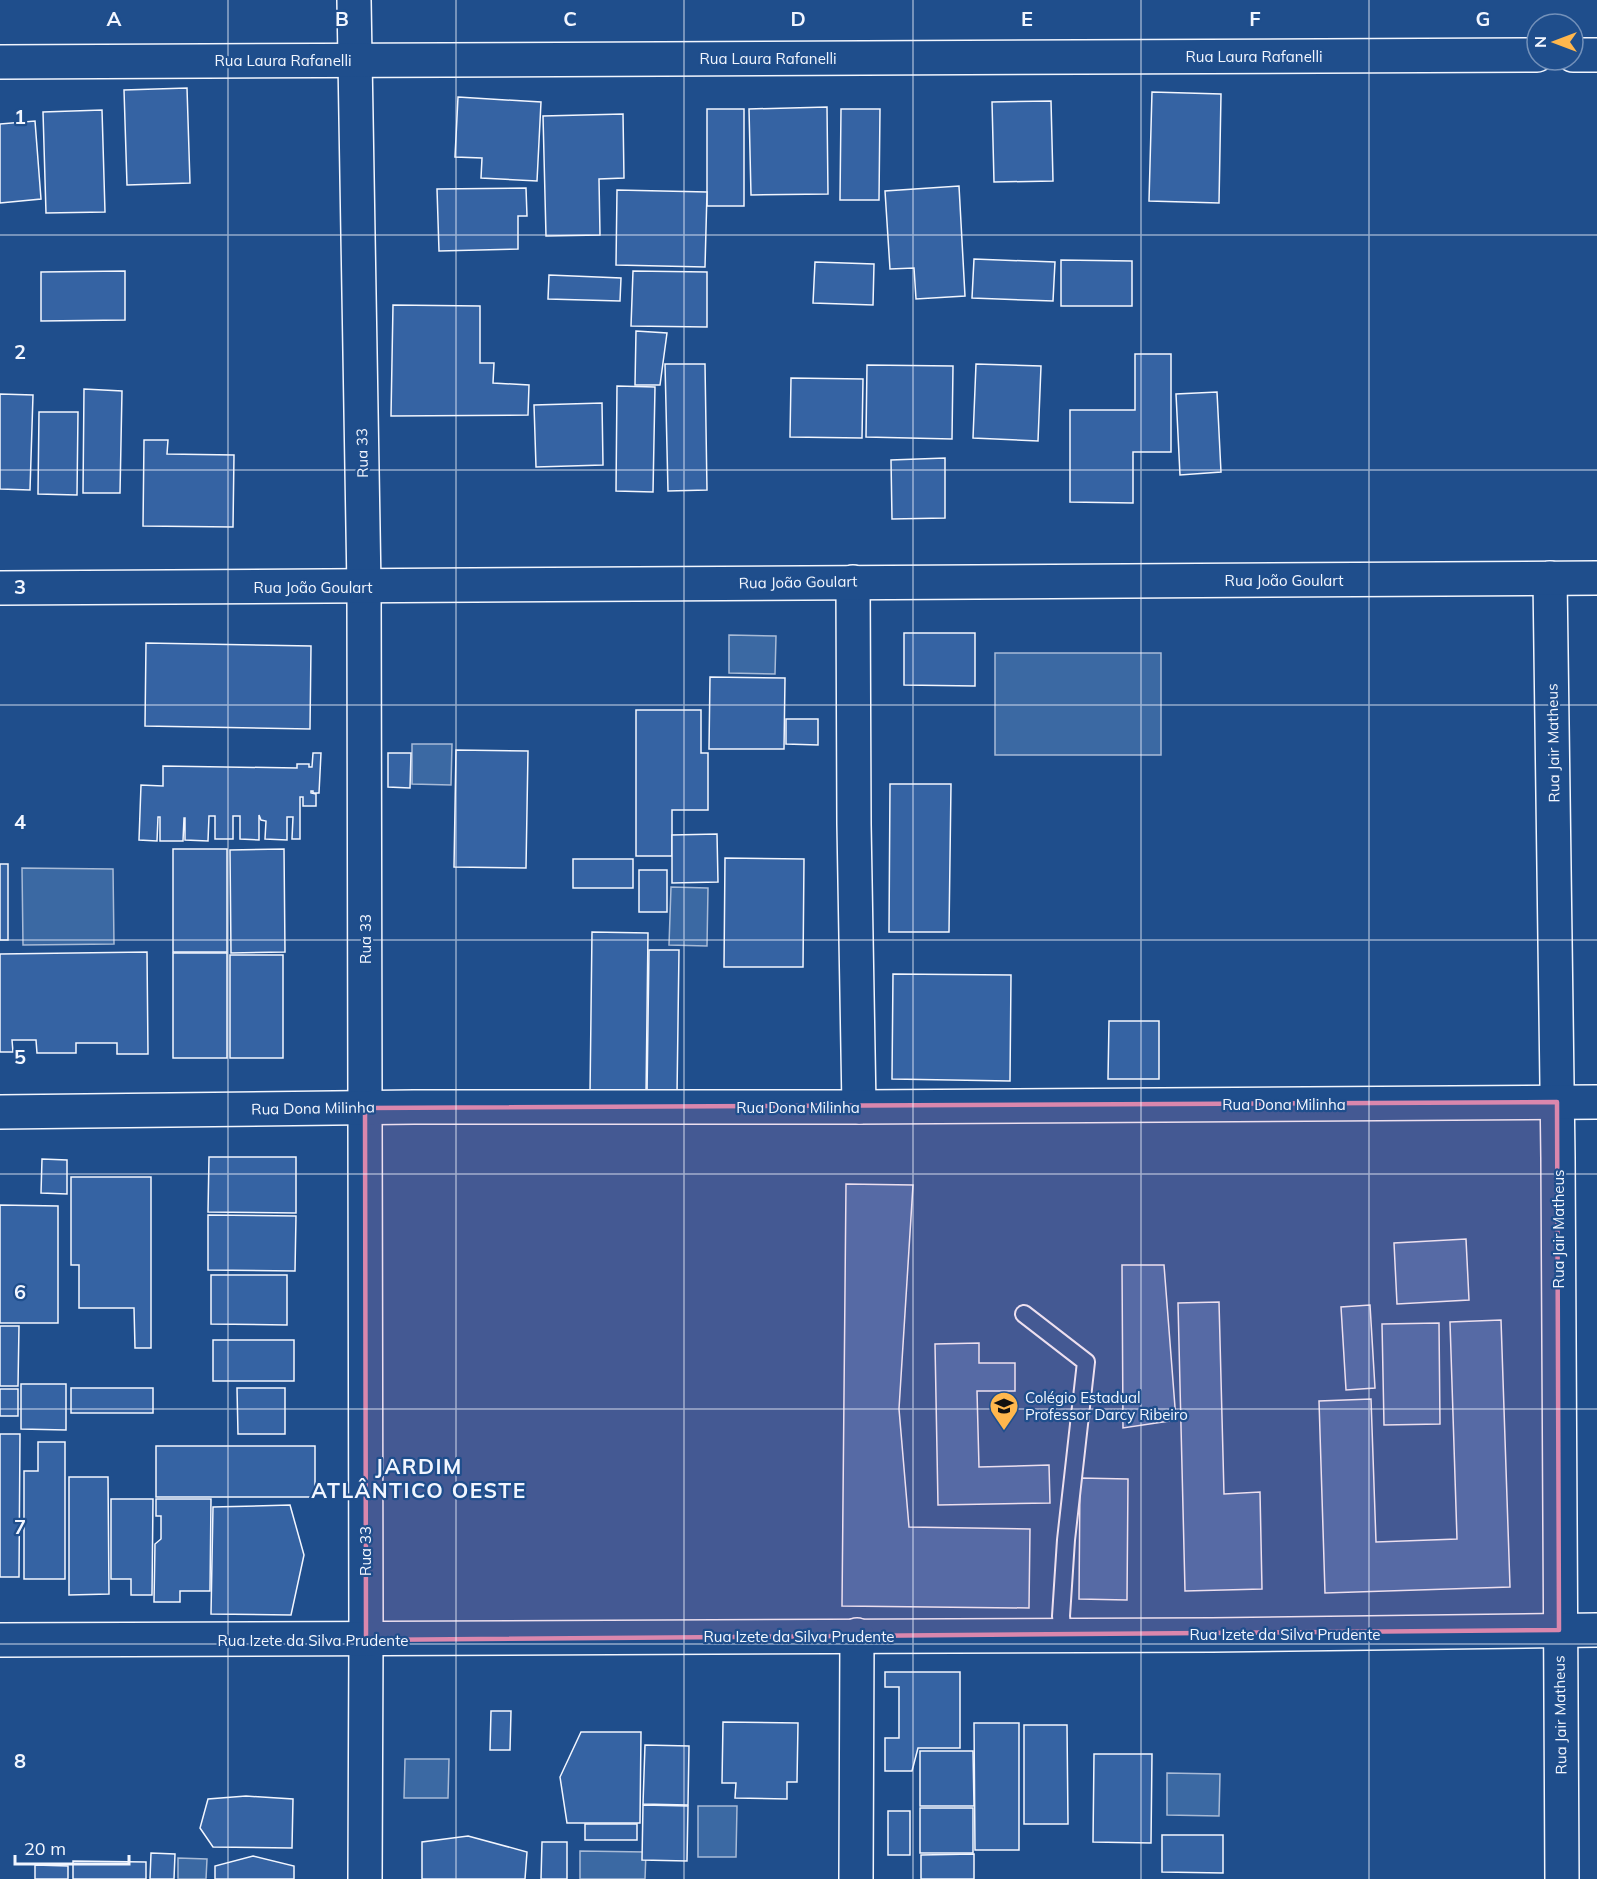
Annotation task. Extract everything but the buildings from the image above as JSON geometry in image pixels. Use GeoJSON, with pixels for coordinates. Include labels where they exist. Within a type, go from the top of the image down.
{"type":"FeatureCollection","features":[{"type":"Feature","properties":{"kind":"street","name":"Rua 33"},"geometry":{"type":"LineString","coordinates":[[354,0],[364,587],[366,1640],[364,1879]]}},
{"type":"Feature","properties":{"kind":"street","name":"Rua Laura Rafanelli"},"geometry":{"type":"LineString","coordinates":[[0,62],[1525,56]]}},
{"type":"Feature","properties":{"kind":"street","name":"Rua Jair Matheus"},"geometry":{"type":"LineString","coordinates":[[1550,578],[1557,1102],[1562,1879]]}},
{"type":"Feature","properties":{"kind":"street","name":"Rua João Goulart"},"geometry":{"type":"LineString","coordinates":[[0,588],[1597,578]]}},
{"type":"Feature","properties":{"kind":"street"},"geometry":{"type":"LineString","coordinates":[[853,582],[859,1107]]}},
{"type":"Feature","properties":{"kind":"street","name":"Rua Dona Milinha"},"geometry":{"type":"LineString","coordinates":[[0,1112],[1597,1102]]}},
{"type":"Feature","properties":{"kind":"street","name":"Rua Izete da Silva Prudente"},"geometry":{"type":"LineString","coordinates":[[0,1640],[1502,1633],[1597,1630]]}},
{"type":"Feature","properties":{"kind":"street"},"geometry":{"type":"LineString","coordinates":[[856,1879],[858,1635]]}},
{"type":"Feature","properties":{"kind":"lane"},"geometry":{"type":"LineString","coordinates":[[1024,1314],[1086,1362],[1066,1540],[1063,1635]]}},
{"type":"Feature","properties":{"kind":"highlighted area"},"geometry":{"type":"Polygon","coordinates":[[[1557,1102],[1559,1630],[366,1640],[365,1108],[1557,1102]]]}},
{"type":"Feature","properties":{"kind":"water"},"geometry":{"type":"Polygon","coordinates":[[[729,635],[776,636],[775,674],[729,673],[729,635]]]}},
{"type":"Feature","properties":{"kind":"water"},"geometry":{"type":"Polygon","coordinates":[[[995,653],[1161,653],[1161,755],[995,755],[995,653]]]}},
{"type":"Feature","properties":{"kind":"water"},"geometry":{"type":"Polygon","coordinates":[[[412,744],[452,744],[451,785],[412,784],[412,744]]]}},
{"type":"Feature","properties":{"kind":"water"},"geometry":{"type":"Polygon","coordinates":[[[22,868],[113,869],[114,944],[23,945],[22,868]]]}},
{"type":"Feature","properties":{"kind":"water"},"geometry":{"type":"Polygon","coordinates":[[[671,887],[708,888],[707,946],[669,945],[671,887]]]}},
{"type":"Feature","properties":{"kind":"water"},"geometry":{"type":"Polygon","coordinates":[[[405,1759],[449,1759],[448,1798],[404,1798],[405,1759]]]}},
{"type":"Feature","properties":{"kind":"water"},"geometry":{"type":"Polygon","coordinates":[[[1167,1773],[1220,1774],[1219,1816],[1167,1815],[1167,1773]]]}},
{"type":"Feature","properties":{"kind":"water"},"geometry":{"type":"Polygon","coordinates":[[[698,1806],[737,1806],[736,1857],[698,1857],[698,1806]]]}},
{"type":"Feature","properties":{"kind":"water"},"geometry":{"type":"Polygon","coordinates":[[[580,1851],[646,1852],[645,1879],[580,1879],[580,1851]]]}},
{"type":"Feature","properties":{"kind":"water"},"geometry":{"type":"Polygon","coordinates":[[[178,1858],[207,1859],[206,1879],[178,1879],[178,1858]]]}},
{"type":"Feature","properties":{"kind":"place","name":"Colégio Estadual Professor Darcy Ribeiro"},"geometry":{"type":"Point","coordinates":[1004,1432]}},
{"type":"Feature","properties":{"kind":"district","name":"JARDIM ATLÂNTICO OESTE"},"geometry":{"type":"Point","coordinates":[419,1478]}}]}
